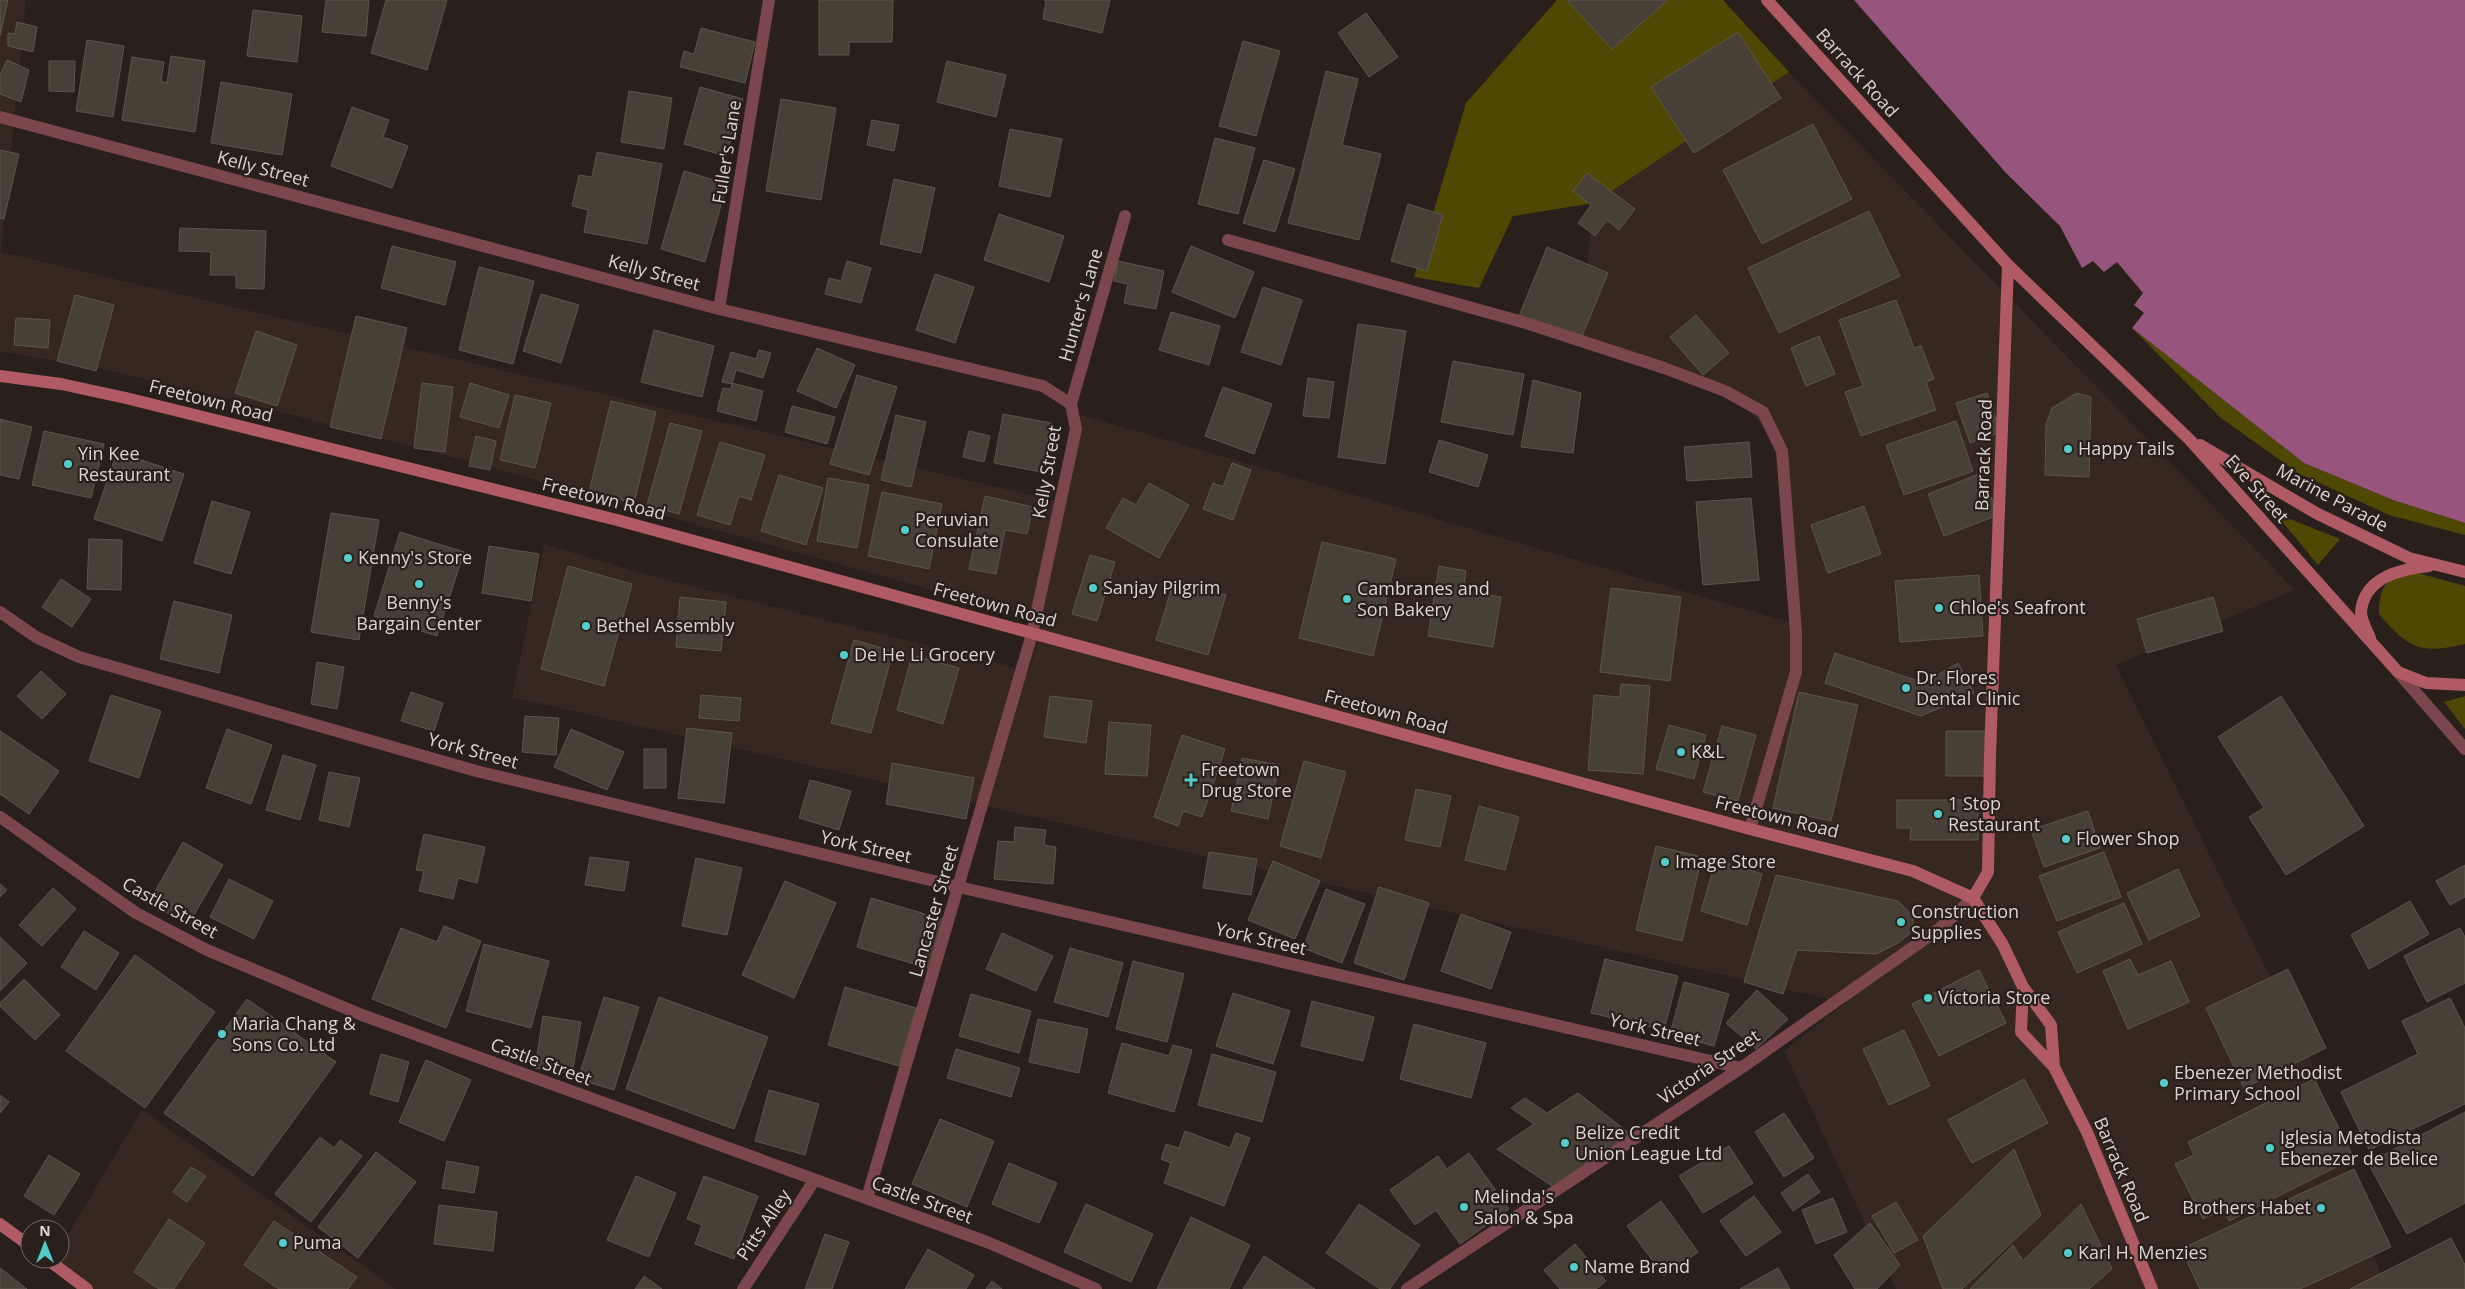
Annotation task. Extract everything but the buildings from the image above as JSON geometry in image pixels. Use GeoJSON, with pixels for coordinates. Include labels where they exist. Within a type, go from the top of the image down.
{"type":"FeatureCollection","features":[{"type":"Feature","properties":{"kind":"main road","name":"Barrack Road"},"geometry":{"type":"LineString","coordinates":[[1767,0],[2008,265],[1990,745],[1988,872],[1973,898],[2003,945],[2023,988],[2051,1025],[2054,1067]]}},
{"type":"Feature","properties":{"kind":"main road","name":"Eve Street"},"geometry":{"type":"LineString","coordinates":[[2008,265],[2190,440],[2398,672]]}},
{"type":"Feature","properties":{"kind":"main road","name":"Freetown Road"},"geometry":{"type":"LineString","coordinates":[[0,376],[61,384],[126,398],[578,510],[1913,871],[1973,898]]}},
{"type":"Feature","properties":{"kind":"main road","name":"Marine Parade"},"geometry":{"type":"LineString","coordinates":[[2190,440],[2316,513],[2410,558],[2465,572]]}},
{"type":"Feature","properties":{"kind":"main road"},"geometry":{"type":"LineString","coordinates":[[2373,646],[2361,614],[2365,598],[2373,586],[2384,577],[2406,569],[2436,565]]}},
{"type":"Feature","properties":{"kind":"main road"},"geometry":{"type":"LineString","coordinates":[[2398,672],[2426,683],[2465,685]]}},
{"type":"Feature","properties":{"kind":"main road","name":"Barrack Road"},"geometry":{"type":"LineString","coordinates":[[2023,988],[2021,1032],[2054,1067],[2087,1132],[2152,1289]]}},
{"type":"Feature","properties":{"kind":"main road"},"geometry":{"type":"LineString","coordinates":[[0,1224],[20,1239]]}},
{"type":"Feature","properties":{"kind":"main road"},"geometry":{"type":"LineString","coordinates":[[61,1269],[88,1289]]}},
{"type":"Feature","properties":{"kind":"street","name":"Fuller's Lane"},"geometry":{"type":"LineString","coordinates":[[719,309],[770,0]]}},
{"type":"Feature","properties":{"kind":"street","name":"Kelly Street"},"geometry":{"type":"LineString","coordinates":[[0,117],[719,309],[1042,386],[1071,404],[1076,428],[1032,634]]}},
{"type":"Feature","properties":{"kind":"street","name":"Hunter's Lane"},"geometry":{"type":"LineString","coordinates":[[1071,404],[1125,216]]}},
{"type":"Feature","properties":{"kind":"street"},"geometry":{"type":"LineString","coordinates":[[1228,240],[1526,323],[1699,381],[1725,391],[1763,412],[1782,451],[1796,632],[1796,672],[1750,828]]}},
{"type":"Feature","properties":{"kind":"street","name":"York Street"},"geometry":{"type":"LineString","coordinates":[[0,612],[36,637],[79,657],[438,760],[959,887],[1741,1068]]}},
{"type":"Feature","properties":{"kind":"street","name":"Lancaster Street"},"geometry":{"type":"LineString","coordinates":[[868,1198],[1032,634]]}},
{"type":"Feature","properties":{"kind":"street","name":"Eve Street"},"geometry":{"type":"LineString","coordinates":[[2398,672],[2465,749]]}},
{"type":"Feature","properties":{"kind":"street","name":"Castle Street"},"geometry":{"type":"LineString","coordinates":[[0,817],[136,913],[207,950],[362,1015],[814,1181],[868,1198],[987,1242],[1096,1289]]}},
{"type":"Feature","properties":{"kind":"street","name":"Victoria Street"},"geometry":{"type":"LineString","coordinates":[[1407,1289],[1741,1068],[1939,929],[1973,898]]}},
{"type":"Feature","properties":{"kind":"street","name":"Pitts Alley"},"geometry":{"type":"LineString","coordinates":[[743,1289],[814,1181]]}},
{"type":"Feature","properties":{"kind":"shaded area"},"geometry":{"type":"Polygon","coordinates":[[[0,0],[26,0],[1,252],[1065,503],[1081,415],[1793,623],[1782,445],[1733,395],[1578,343],[1594,203],[1789,72],[2295,590],[2116,665],[2258,953],[2304,1040],[2385,1289],[1896,1289],[1784,1051],[1845,1003],[512,697],[544,544],[659,578],[1029,671],[1044,621],[489,467],[239,401],[111,371],[0,351],[0,0]]]}},
{"type":"Feature","properties":{"kind":"shaded area"},"geometry":{"type":"Polygon","coordinates":[[[1557,0],[1723,0],[1789,72],[1594,203],[1513,216],[1479,288],[1414,277],[1466,103],[1557,0]]]}},
{"type":"Feature","properties":{"kind":"shaded area"},"geometry":{"type":"Polygon","coordinates":[[[1854,0],[2465,0],[2465,523],[2393,500],[2304,463],[2132,328],[2144,313],[2134,305],[2143,293],[2117,262],[2104,272],[2093,261],[2082,268],[2060,226],[2006,173],[1854,0]]]}},
{"type":"Feature","properties":{"kind":"shaded area"},"geometry":{"type":"Polygon","coordinates":[[[2132,328],[2304,463],[2393,500],[2465,523],[2465,535],[2389,515],[2298,473],[2221,418],[2132,328]]]}},
{"type":"Feature","properties":{"kind":"shaded area"},"geometry":{"type":"Polygon","coordinates":[[[2275,513],[2340,539],[2318,565],[2275,513]]]}},
{"type":"Feature","properties":{"kind":"shaded area"},"geometry":{"type":"Polygon","coordinates":[[[2418,573],[2465,586],[2465,644],[2437,649],[2416,646],[2398,635],[2379,614],[2381,595],[2388,583],[2393,579],[2418,573]]]}},
{"type":"Feature","properties":{"kind":"shaded area"},"geometry":{"type":"Polygon","coordinates":[[[2465,696],[2465,729],[2444,702],[2465,696]]]}},
{"type":"Feature","properties":{"kind":"shaded area"},"geometry":{"type":"Polygon","coordinates":[[[142,1110],[396,1289],[81,1289],[62,1269],[70,1269],[70,1231],[142,1110]]]}},
{"type":"Feature","properties":{"kind":"place","name":"Happy Tails"},"geometry":{"type":"Point","coordinates":[2068,449]}},
{"type":"Feature","properties":{"kind":"place","name":"Yin Kee Restaurant"},"geometry":{"type":"Point","coordinates":[68,464]}},
{"type":"Feature","properties":{"kind":"place","name":"Peruvian Consulate"},"geometry":{"type":"Point","coordinates":[905,530]}},
{"type":"Feature","properties":{"kind":"place","name":"Kenny's Store"},"geometry":{"type":"Point","coordinates":[348,558]}},
{"type":"Feature","properties":{"kind":"place","name":"Benny's Bargain Center"},"geometry":{"type":"Point","coordinates":[419,584]}},
{"type":"Feature","properties":{"kind":"place","name":"Sanjay Pilgrim"},"geometry":{"type":"Point","coordinates":[1093,588]}},
{"type":"Feature","properties":{"kind":"place","name":"Cambranes and Son Bakery"},"geometry":{"type":"Point","coordinates":[1347,599]}},
{"type":"Feature","properties":{"kind":"place","name":"Chloe's Seafront"},"geometry":{"type":"Point","coordinates":[1939,608]}},
{"type":"Feature","properties":{"kind":"place","name":"Bethel Assembly"},"geometry":{"type":"Point","coordinates":[586,626]}},
{"type":"Feature","properties":{"kind":"place","name":"De He Li Grocery"},"geometry":{"type":"Point","coordinates":[844,655]}},
{"type":"Feature","properties":{"kind":"place","name":"Dr. Flores Dental Clinic"},"geometry":{"type":"Point","coordinates":[1906,688]}},
{"type":"Feature","properties":{"kind":"place","name":"K&L"},"geometry":{"type":"Point","coordinates":[1681,752]}},
{"type":"Feature","properties":{"kind":"place","name":"Freetown Drug Store"},"geometry":{"type":"Point","coordinates":[1191,780]}},
{"type":"Feature","properties":{"kind":"place","name":"1 Stop Restaurant"},"geometry":{"type":"Point","coordinates":[1938,814]}},
{"type":"Feature","properties":{"kind":"place","name":"Flower Shop"},"geometry":{"type":"Point","coordinates":[2066,839]}},
{"type":"Feature","properties":{"kind":"place","name":"Image Store"},"geometry":{"type":"Point","coordinates":[1665,862]}},
{"type":"Feature","properties":{"kind":"place","name":"Construction Supplies"},"geometry":{"type":"Point","coordinates":[1901,922]}},
{"type":"Feature","properties":{"kind":"place","name":"Víctoria Store"},"geometry":{"type":"Point","coordinates":[1928,998]}},
{"type":"Feature","properties":{"kind":"place","name":"Maria Chang & Sons Co. Ltd"},"geometry":{"type":"Point","coordinates":[222,1034]}},
{"type":"Feature","properties":{"kind":"place","name":"Ebenezer Methodist Primary School"},"geometry":{"type":"Point","coordinates":[2164,1083]}},
{"type":"Feature","properties":{"kind":"place","name":"Belize Credit Union League Ltd"},"geometry":{"type":"Point","coordinates":[1565,1143]}},
{"type":"Feature","properties":{"kind":"place","name":"Iglesia Metodista Ebenezer de Belice"},"geometry":{"type":"Point","coordinates":[2270,1148]}},
{"type":"Feature","properties":{"kind":"place","name":"Melinda's Salon & Spa"},"geometry":{"type":"Point","coordinates":[1464,1207]}},
{"type":"Feature","properties":{"kind":"place","name":"Brothers Habet"},"geometry":{"type":"Point","coordinates":[2321,1208]}},
{"type":"Feature","properties":{"kind":"place","name":"Puma"},"geometry":{"type":"Point","coordinates":[283,1243]}},
{"type":"Feature","properties":{"kind":"place","name":"Karl H. Menzies"},"geometry":{"type":"Point","coordinates":[2068,1253]}},
{"type":"Feature","properties":{"kind":"place","name":"Name Brand"},"geometry":{"type":"Point","coordinates":[1574,1267]}}]}
